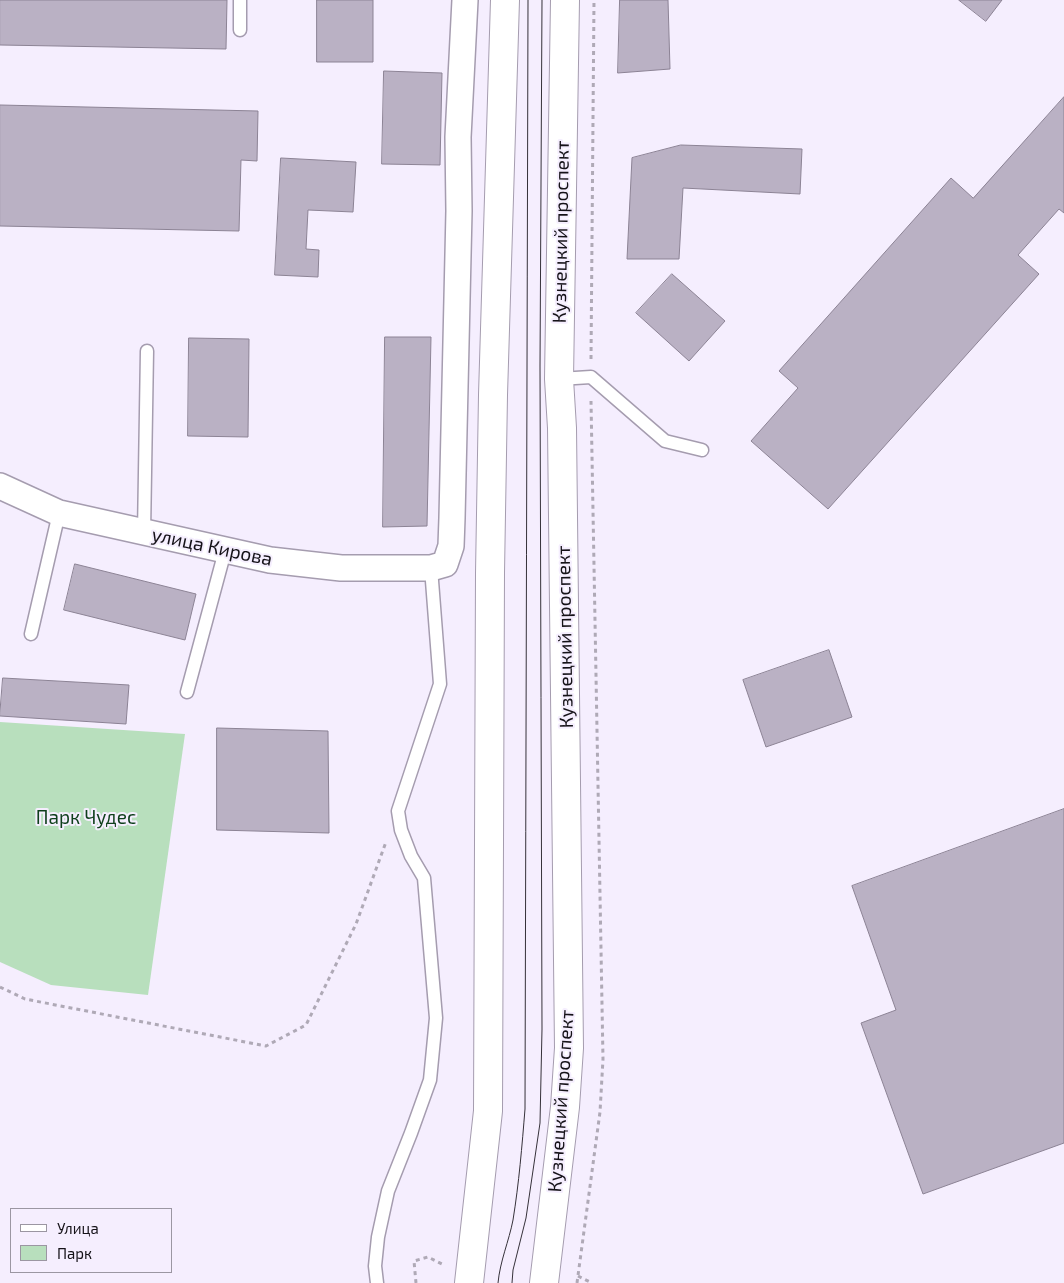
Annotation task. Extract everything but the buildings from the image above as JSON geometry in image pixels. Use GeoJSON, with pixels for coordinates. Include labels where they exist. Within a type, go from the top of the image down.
{"type":"FeatureCollection","features":[{"type":"Feature","properties":{"kind":"main road"},"geometry":{"type":"LineString","coordinates":[[461,1271],[488,1112],[493,385],[505,0]]}},
{"type":"Feature","properties":{"kind":"main road","name":"Кузнецкий проспект"},"geometry":{"type":"LineString","coordinates":[[545,1278],[565,1107],[569,1048],[562,428],[559,379],[565,0]]}},
{"type":"Feature","properties":{"kind":"street"},"geometry":{"type":"LineString","coordinates":[[431,568],[445,564],[450,546],[458,221],[458,137],[465,0]]}},
{"type":"Feature","properties":{"kind":"street","name":"улица Кирова"},"geometry":{"type":"LineString","coordinates":[[0,486],[59,513],[270,560],[340,568],[431,568]]}},
{"type":"Feature","properties":{"kind":"lane"},"geometry":{"type":"LineString","coordinates":[[240,0],[240,30]]}},
{"type":"Feature","properties":{"kind":"lane"},"geometry":{"type":"LineString","coordinates":[[144,533],[147,351]]}},
{"type":"Feature","properties":{"kind":"lane"},"geometry":{"type":"LineString","coordinates":[[559,379],[590,378],[665,441],[702,450]]}},
{"type":"Feature","properties":{"kind":"lane"},"geometry":{"type":"LineString","coordinates":[[31,634],[59,513]]}},
{"type":"Feature","properties":{"kind":"lane"},"geometry":{"type":"LineString","coordinates":[[187,692],[225,551]]}},
{"type":"Feature","properties":{"kind":"lane"},"geometry":{"type":"LineString","coordinates":[[377,1283],[375,1266],[378,1237],[388,1191],[430,1080],[436,1018],[424,878],[411,856],[401,830],[398,811],[440,684],[431,568]]}},
{"type":"Feature","properties":{"kind":"path"},"geometry":{"type":"LineString","coordinates":[[577,1283],[600,1112],[603,1059],[590,378],[594,0]]}},
{"type":"Feature","properties":{"kind":"path"},"geometry":{"type":"LineString","coordinates":[[0,987],[25,999],[266,1046],[306,1025],[356,924],[398,811]]}},
{"type":"Feature","properties":{"kind":"path"},"geometry":{"type":"LineString","coordinates":[[416,1283],[414,1261],[428,1257],[461,1271]]}},
{"type":"Feature","properties":{"kind":"path"},"geometry":{"type":"LineString","coordinates":[[578,1276],[592,1283]]}},
{"type":"Feature","properties":{"kind":"green space","name":"Парк Чудес"},"geometry":{"type":"Polygon","coordinates":[[[0,722],[185,734],[148,995],[51,985],[0,962],[0,722]]]}},
{"type":"Feature","properties":{"kind":"tram line"},"geometry":{"type":"LineString","coordinates":[[498,1283],[513,1220],[525,1109],[528,0]]}},
{"type":"Feature","properties":{"kind":"tram line"},"geometry":{"type":"LineString","coordinates":[[512,1283],[513,1270],[526,1218],[540,1123],[542,1029],[540,366],[542,0]]}}]}
